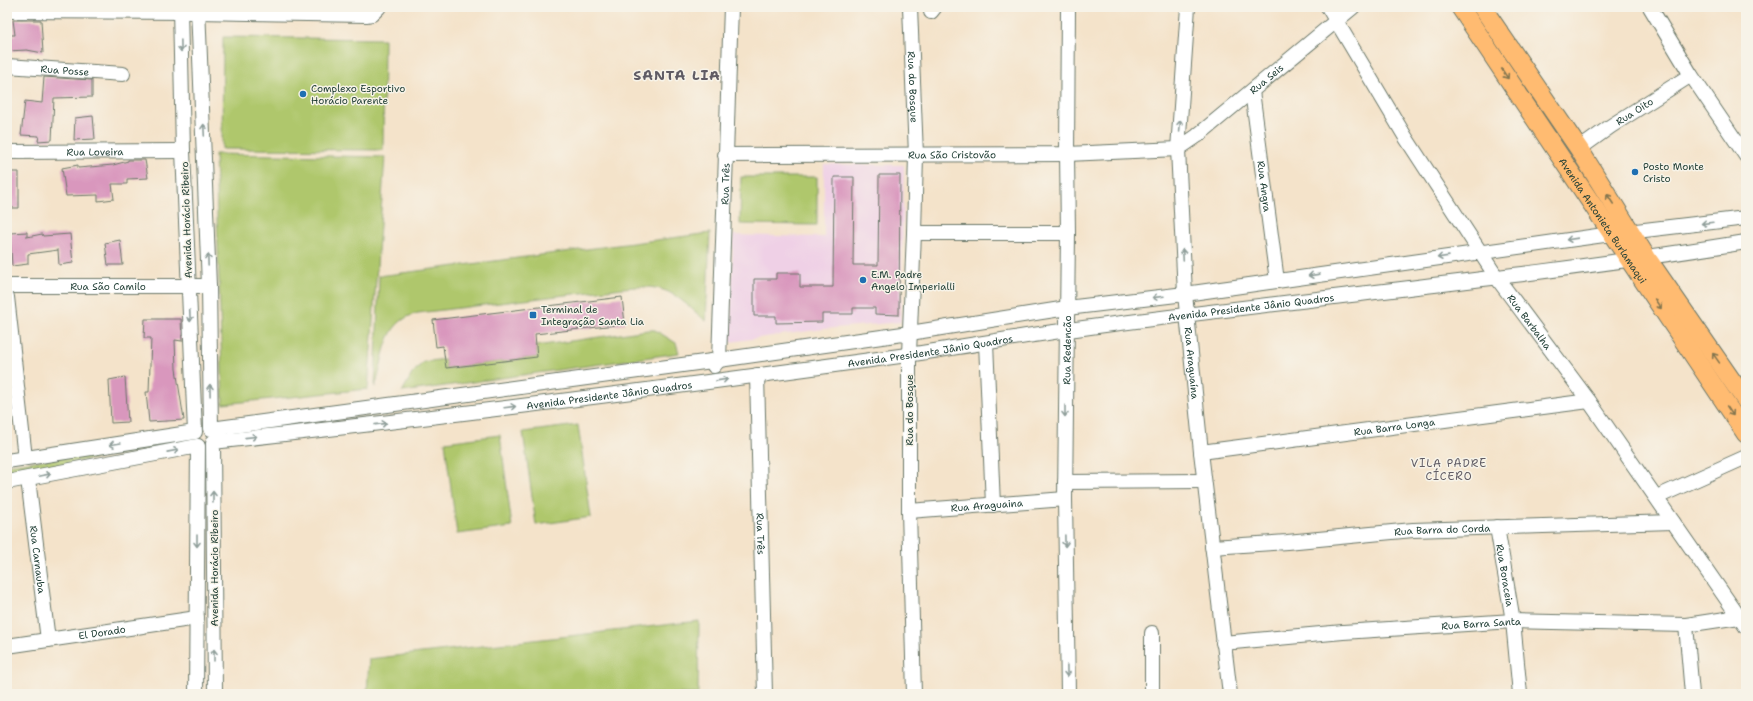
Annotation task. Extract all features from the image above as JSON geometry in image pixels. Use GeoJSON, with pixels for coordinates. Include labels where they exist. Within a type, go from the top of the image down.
{"type":"FeatureCollection","features":[{"type":"Feature","properties":{"kind":"main road","name":"Avenida Antonieta Burlamaqui"},"geometry":{"type":"LineString","coordinates":[[1460,7],[1499,50],[1579,149],[1647,258],[1746,401]]}},
{"type":"Feature","properties":{"kind":"main road","name":"Avenida Antonieta Burlamaqui"},"geometry":{"type":"LineString","coordinates":[[1482,7],[1499,50],[1611,234],[1746,434]]}},
{"type":"Feature","properties":{"kind":"street"},"geometry":{"type":"LineString","coordinates":[[7,12],[198,9],[366,15],[372,14],[379,7]]}},
{"type":"Feature","properties":{"kind":"street","name":"Rua Três"},"geometry":{"type":"LineString","coordinates":[[719,360],[730,7]]}},
{"type":"Feature","properties":{"kind":"street","name":"Rua do Bosque"},"geometry":{"type":"LineString","coordinates":[[910,7],[916,155],[909,354],[909,511],[914,694]]}},
{"type":"Feature","properties":{"kind":"street","name":"Rua Redencão"},"geometry":{"type":"LineString","coordinates":[[1068,7],[1068,233],[1065,482],[1068,694]]}},
{"type":"Feature","properties":{"kind":"street","name":"Rua Araguaína"},"geometry":{"type":"LineString","coordinates":[[1188,7],[1178,149],[1186,314],[1204,481],[1230,694]]}},
{"type":"Feature","properties":{"kind":"street","name":"Rua Barbalha"},"geometry":{"type":"LineString","coordinates":[[1328,7],[1406,138],[1497,278],[1589,401],[1743,622]]}},
{"type":"Feature","properties":{"kind":"street","name":"Rua Seis"},"geometry":{"type":"LineString","coordinates":[[1178,149],[1197,136],[1354,7]]}},
{"type":"Feature","properties":{"kind":"street"},"geometry":{"type":"LineString","coordinates":[[1650,7],[1691,75],[1746,156]]}},
{"type":"Feature","properties":{"kind":"street","name":"Avenida Horácio Ribeiro"},"geometry":{"type":"LineString","coordinates":[[198,9],[209,286],[214,694]]}},
{"type":"Feature","properties":{"kind":"street","name":"Avenida Horácio Ribeiro"},"geometry":{"type":"LineString","coordinates":[[180,10],[188,286],[195,438],[198,446],[196,694]]}},
{"type":"Feature","properties":{"kind":"street","name":"Rua Posse"},"geometry":{"type":"LineString","coordinates":[[7,66],[123,74]]}},
{"type":"Feature","properties":{"kind":"street","name":"Rua Oito"},"geometry":{"type":"LineString","coordinates":[[1579,149],[1611,126],[1691,75]]}},
{"type":"Feature","properties":{"kind":"street","name":"Rua Angra"},"geometry":{"type":"LineString","coordinates":[[1252,91],[1277,281]]}},
{"type":"Feature","properties":{"kind":"street","name":"Rua São Cristovão"},"geometry":{"type":"LineString","coordinates":[[725,155],[1067,154],[1178,149]]}},
{"type":"Feature","properties":{"kind":"street","name":"Rua Loveira"},"geometry":{"type":"LineString","coordinates":[[7,152],[183,151]]}},
{"type":"Feature","properties":{"kind":"street","name":"Avenida Presidente Jânio Quadros"},"geometry":{"type":"LineString","coordinates":[[212,436],[304,416],[381,407],[910,333],[1067,308],[1185,294],[1611,234],[1746,218]]}},
{"type":"Feature","properties":{"kind":"street"},"geometry":{"type":"LineString","coordinates":[[914,233],[1068,233]]}},
{"type":"Feature","properties":{"kind":"street","name":"Avenida Presidente Jânio Quadros"},"geometry":{"type":"LineString","coordinates":[[212,436],[405,421],[700,383],[1186,314],[1497,278],[1647,258],[1746,242]]}},
{"type":"Feature","properties":{"kind":"street","name":"Rua São Camilo"},"geometry":{"type":"LineString","coordinates":[[7,286],[209,286]]}},
{"type":"Feature","properties":{"kind":"street"},"geometry":{"type":"LineString","coordinates":[[7,298],[10,360],[25,458]]}},
{"type":"Feature","properties":{"kind":"street"},"geometry":{"type":"LineString","coordinates":[[986,343],[993,505]]}},
{"type":"Feature","properties":{"kind":"street"},"geometry":{"type":"LineString","coordinates":[[700,383],[719,360]]}},
{"type":"Feature","properties":{"kind":"street","name":"Rua Três"},"geometry":{"type":"LineString","coordinates":[[757,375],[765,694]]}},
{"type":"Feature","properties":{"kind":"street","name":"Rua Barra Longa"},"geometry":{"type":"LineString","coordinates":[[1201,452],[1589,401]]}},
{"type":"Feature","properties":{"kind":"street"},"geometry":{"type":"LineString","coordinates":[[381,407],[405,421]]}},
{"type":"Feature","properties":{"kind":"street"},"geometry":{"type":"LineString","coordinates":[[7,461],[195,432],[201,427],[206,426],[212,436],[198,446],[7,482]]}},
{"type":"Feature","properties":{"kind":"street"},"geometry":{"type":"LineString","coordinates":[[1657,498],[1746,457]]}},
{"type":"Feature","properties":{"kind":"street","name":"Rua Carnauba"},"geometry":{"type":"LineString","coordinates":[[28,479],[48,640]]}},
{"type":"Feature","properties":{"kind":"street"},"geometry":{"type":"LineString","coordinates":[[1065,482],[1204,481]]}},
{"type":"Feature","properties":{"kind":"street","name":"Rua Araguaina"},"geometry":{"type":"LineString","coordinates":[[909,511],[1065,499]]}},
{"type":"Feature","properties":{"kind":"street","name":"Rua Barra do Corda"},"geometry":{"type":"LineString","coordinates":[[1212,547],[1287,542],[1413,530],[1673,522]]}},
{"type":"Feature","properties":{"kind":"street","name":"Rua Boraceia"},"geometry":{"type":"LineString","coordinates":[[1497,527],[1513,620],[1520,694]]}},
{"type":"Feature","properties":{"kind":"street","name":"El Dorado"},"geometry":{"type":"LineString","coordinates":[[7,646],[197,618]]}},
{"type":"Feature","properties":{"kind":"street","name":"Rua Barra Santa"},"geometry":{"type":"LineString","coordinates":[[1223,643],[1343,632],[1513,620],[1686,625],[1743,622]]}},
{"type":"Feature","properties":{"kind":"street"},"geometry":{"type":"LineString","coordinates":[[1686,625],[1692,694]]}},
{"type":"Feature","properties":{"kind":"street"},"geometry":{"type":"LineString","coordinates":[[1152,633],[1152,694]]}},
{"type":"Feature","properties":{"kind":"shaded area"},"geometry":{"type":"Polygon","coordinates":[[[824,164],[904,165],[901,322],[824,329],[730,342],[733,235],[824,237],[824,164]]]}},
{"type":"Feature","properties":{"kind":"green space","name":"Complexo Esportivo Horácio Parente"},"geometry":{"type":"Polygon","coordinates":[[[223,37],[384,39],[383,150],[222,149],[223,37]]]}},
{"type":"Feature","properties":{"kind":"green space"},"geometry":{"type":"Polygon","coordinates":[[[215,154],[385,157],[368,389],[223,404],[215,154]]]}},
{"type":"Feature","properties":{"kind":"green space"},"geometry":{"type":"Polygon","coordinates":[[[741,177],[817,177],[817,225],[740,224],[741,177]]]}},
{"type":"Feature","properties":{"kind":"green space"},"geometry":{"type":"Polygon","coordinates":[[[710,233],[706,321],[678,297],[661,289],[650,287],[623,288],[418,313],[406,318],[398,324],[391,333],[387,342],[375,387],[379,276],[710,233]]]}},
{"type":"Feature","properties":{"kind":"green space"},"geometry":{"type":"Polygon","coordinates":[[[655,330],[676,343],[679,353],[402,392],[412,374],[423,362],[445,359],[446,368],[537,357],[536,346],[655,330]]]}},
{"type":"Feature","properties":{"kind":"green space"},"geometry":{"type":"Polygon","coordinates":[[[578,425],[591,517],[536,525],[523,432],[578,425]]]}},
{"type":"Feature","properties":{"kind":"green space"},"geometry":{"type":"Polygon","coordinates":[[[500,435],[512,527],[457,534],[445,442],[500,435]]]}},
{"type":"Feature","properties":{"kind":"green space"},"geometry":{"type":"Polygon","coordinates":[[[187,439],[187,441],[7,475],[7,465],[187,439]]]}},
{"type":"Feature","properties":{"kind":"green space"},"geometry":{"type":"Polygon","coordinates":[[[699,621],[698,694],[367,694],[369,659],[699,621]]]}},
{"type":"Feature","properties":{"kind":"building"},"geometry":{"type":"Polygon","coordinates":[[[13,20],[41,20],[43,53],[27,50],[7,51],[7,35],[15,35],[13,20]]]}},
{"type":"Feature","properties":{"kind":"building"},"geometry":{"type":"Polygon","coordinates":[[[44,77],[92,80],[92,97],[54,98],[52,140],[38,141],[39,136],[21,135],[25,101],[42,103],[44,77]]]}},
{"type":"Feature","properties":{"kind":"building"},"geometry":{"type":"Polygon","coordinates":[[[93,116],[95,139],[74,140],[75,118],[93,116]]]}},
{"type":"Feature","properties":{"kind":"building"},"geometry":{"type":"Polygon","coordinates":[[[128,160],[145,160],[148,178],[127,179],[127,184],[112,184],[114,199],[98,201],[98,195],[66,196],[62,168],[78,165],[78,168],[113,165],[128,160]]]}},
{"type":"Feature","properties":{"kind":"building"},"geometry":{"type":"Polygon","coordinates":[[[9,172],[19,172],[19,208],[8,208],[9,172]]]}},
{"type":"Feature","properties":{"kind":"building"},"geometry":{"type":"Polygon","coordinates":[[[879,175],[900,175],[899,315],[875,314],[875,308],[853,308],[853,314],[822,314],[822,322],[776,323],[776,316],[754,316],[754,279],[776,279],[776,273],[800,273],[800,287],[833,287],[834,177],[854,177],[853,265],[878,265],[879,175]]]}},
{"type":"Feature","properties":{"kind":"building"},"geometry":{"type":"Polygon","coordinates":[[[27,232],[27,237],[42,234],[43,236],[70,234],[73,263],[59,265],[58,250],[28,254],[28,264],[12,266],[10,233],[27,232]]]}},
{"type":"Feature","properties":{"kind":"building"},"geometry":{"type":"Polygon","coordinates":[[[120,240],[123,265],[108,265],[105,243],[120,240]]]}},
{"type":"Feature","properties":{"kind":"building"},"geometry":{"type":"Polygon","coordinates":[[[622,297],[625,324],[535,334],[537,357],[446,368],[443,346],[436,347],[433,320],[622,297]]]}},
{"type":"Feature","properties":{"kind":"building"},"geometry":{"type":"Polygon","coordinates":[[[145,319],[181,319],[182,341],[175,340],[176,369],[184,420],[149,422],[146,392],[149,392],[151,338],[144,338],[145,319]]]}},
{"type":"Feature","properties":{"kind":"building"},"geometry":{"type":"Polygon","coordinates":[[[125,377],[128,422],[111,423],[109,380],[125,377]]]}},
{"type":"Feature","properties":{"kind":"place","name":"Complexo Esportivo Horácio Parente"},"geometry":{"type":"Point","coordinates":[303,94]}},
{"type":"Feature","properties":{"kind":"place","name":"Posto Monte Cristo"},"geometry":{"type":"Point","coordinates":[1635,172]}},
{"type":"Feature","properties":{"kind":"place","name":"E.M. Padre Angelo Imperialli"},"geometry":{"type":"Point","coordinates":[863,280]}},
{"type":"Feature","properties":{"kind":"place","name":"Terminal de Integração Santa Lia"},"geometry":{"type":"Point","coordinates":[533,315]}},
{"type":"Feature","properties":{"kind":"district","name":"SANTA LIA"},"geometry":{"type":"Point","coordinates":[677,75]}},
{"type":"Feature","properties":{"kind":"district","name":"VILA PADRE CÍCERO"},"geometry":{"type":"Point","coordinates":[1449,469]}}]}
